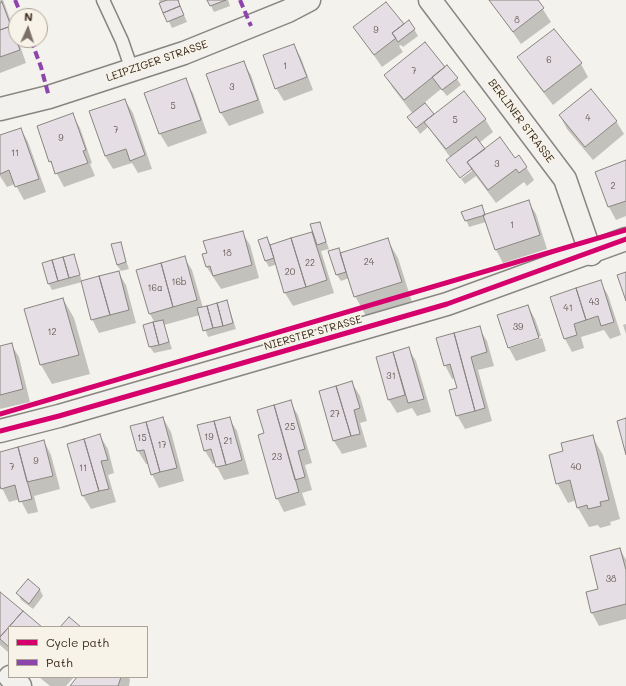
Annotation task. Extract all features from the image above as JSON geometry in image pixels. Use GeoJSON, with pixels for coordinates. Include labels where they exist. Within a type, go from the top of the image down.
{"type":"FeatureCollection","features":[{"type":"Feature","properties":{"kind":"street","name":"LEIPZIGER STRASSE"},"geometry":{"type":"LineString","coordinates":[[0,109],[49,98],[191,50],[288,11],[309,0]]}},
{"type":"Feature","properties":{"kind":"street","name":"BERLINER STRASSE"},"geometry":{"type":"LineString","coordinates":[[430,0],[565,179],[591,254]]}},
{"type":"Feature","properties":{"kind":"street","name":"NIERSTER STRASSE"},"geometry":{"type":"LineString","coordinates":[[0,431],[59,416],[448,304],[591,254],[626,239]]}},
{"type":"Feature","properties":{"kind":"street"},"geometry":{"type":"LineString","coordinates":[[0,669],[8,676]]}},
{"type":"Feature","properties":{"kind":"street"},"geometry":{"type":"LineString","coordinates":[[10,678],[20,686]]}},
{"type":"Feature","properties":{"kind":"lane"},"geometry":{"type":"LineString","coordinates":[[103,0],[122,41],[132,70]]}},
{"type":"Feature","properties":{"kind":"building"},"geometry":{"type":"Polygon","coordinates":[[[167,0],[178,0],[180,6],[163,13],[159,3],[167,0]]]}},
{"type":"Feature","properties":{"kind":"building"},"geometry":{"type":"Polygon","coordinates":[[[207,0],[226,0],[210,6],[207,0]]]}},
{"type":"Feature","properties":{"kind":"building"},"geometry":{"type":"Polygon","coordinates":[[[489,0],[538,0],[544,8],[513,32],[489,0]]]}},
{"type":"Feature","properties":{"kind":"building"},"geometry":{"type":"Polygon","coordinates":[[[2,2],[8,18],[8,27],[0,30],[0,3],[2,2]]]}},
{"type":"Feature","properties":{"kind":"building"},"geometry":{"type":"Polygon","coordinates":[[[386,2],[404,24],[392,33],[396,38],[374,55],[353,27],[386,2]]]}},
{"type":"Feature","properties":{"kind":"building"},"geometry":{"type":"Polygon","coordinates":[[[180,6],[184,15],[167,22],[163,13],[180,6]]]}},
{"type":"Feature","properties":{"kind":"building"},"geometry":{"type":"Polygon","coordinates":[[[409,20],[415,29],[398,42],[392,33],[409,20]]]}},
{"type":"Feature","properties":{"kind":"building"},"geometry":{"type":"Polygon","coordinates":[[[8,27],[8,48],[19,48],[20,50],[0,57],[0,30],[8,27]]]}},
{"type":"Feature","properties":{"kind":"building"},"geometry":{"type":"Polygon","coordinates":[[[554,29],[582,63],[544,92],[517,57],[554,29]]]}},
{"type":"Feature","properties":{"kind":"building"},"geometry":{"type":"Polygon","coordinates":[[[425,42],[445,67],[404,100],[384,75],[425,42]]]}},
{"type":"Feature","properties":{"kind":"building"},"geometry":{"type":"Polygon","coordinates":[[[294,44],[307,77],[275,89],[263,55],[294,44]]]}},
{"type":"Feature","properties":{"kind":"building"},"geometry":{"type":"Polygon","coordinates":[[[244,61],[258,100],[220,113],[206,74],[244,61]]]}},
{"type":"Feature","properties":{"kind":"building"},"geometry":{"type":"Polygon","coordinates":[[[447,65],[458,78],[442,90],[432,77],[447,65]]]}},
{"type":"Feature","properties":{"kind":"building"},"geometry":{"type":"Polygon","coordinates":[[[186,78],[201,120],[159,134],[144,93],[186,78]]]}},
{"type":"Feature","properties":{"kind":"building"},"geometry":{"type":"Polygon","coordinates":[[[591,89],[617,121],[585,147],[559,115],[591,89]]]}},
{"type":"Feature","properties":{"kind":"building"},"geometry":{"type":"Polygon","coordinates":[[[464,91],[486,119],[446,149],[424,122],[464,91]]]}},
{"type":"Feature","properties":{"kind":"building"},"geometry":{"type":"Polygon","coordinates":[[[125,99],[145,155],[130,161],[126,149],[105,156],[89,111],[125,99]]]}},
{"type":"Feature","properties":{"kind":"building"},"geometry":{"type":"Polygon","coordinates":[[[425,103],[434,114],[416,128],[407,117],[425,103]]]}},
{"type":"Feature","properties":{"kind":"building"},"geometry":{"type":"Polygon","coordinates":[[[73,113],[86,150],[83,151],[88,163],[55,174],[51,161],[49,162],[37,126],[73,113]]]}},
{"type":"Feature","properties":{"kind":"building"},"geometry":{"type":"Polygon","coordinates":[[[21,128],[39,179],[15,187],[9,170],[0,174],[0,135],[21,128]]]}},
{"type":"Feature","properties":{"kind":"building"},"geometry":{"type":"Polygon","coordinates":[[[476,137],[485,149],[467,162],[472,169],[460,178],[446,160],[476,137]]]}},
{"type":"Feature","properties":{"kind":"building"},"geometry":{"type":"Polygon","coordinates":[[[500,137],[515,158],[519,155],[527,167],[519,173],[516,169],[488,190],[467,162],[500,137]]]}},
{"type":"Feature","properties":{"kind":"building"},"geometry":{"type":"Polygon","coordinates":[[[626,160],[626,201],[608,207],[595,172],[626,160]]]}},
{"type":"Feature","properties":{"kind":"building"},"geometry":{"type":"Polygon","coordinates":[[[529,200],[540,235],[495,250],[483,215],[529,200]]]}},
{"type":"Feature","properties":{"kind":"building"},"geometry":{"type":"Polygon","coordinates":[[[482,205],[485,215],[465,221],[461,212],[482,205]]]}},
{"type":"Feature","properties":{"kind":"building"},"geometry":{"type":"Polygon","coordinates":[[[320,222],[326,242],[317,245],[310,224],[320,222]]]}},
{"type":"Feature","properties":{"kind":"building"},"geometry":{"type":"Polygon","coordinates":[[[243,231],[252,265],[213,276],[210,266],[206,267],[202,254],[207,253],[203,241],[243,231]]]}},
{"type":"Feature","properties":{"kind":"building"},"geometry":{"type":"Polygon","coordinates":[[[312,232],[327,280],[306,287],[291,238],[312,232]]]}},
{"type":"Feature","properties":{"kind":"building"},"geometry":{"type":"Polygon","coordinates":[[[267,237],[274,258],[265,261],[258,240],[267,237]]]}},
{"type":"Feature","properties":{"kind":"building"},"geometry":{"type":"Polygon","coordinates":[[[291,238],[306,287],[284,293],[270,245],[291,238]]]}},
{"type":"Feature","properties":{"kind":"building"},"geometry":{"type":"Polygon","coordinates":[[[388,238],[402,282],[354,297],[340,253],[388,238]]]}},
{"type":"Feature","properties":{"kind":"building"},"geometry":{"type":"Polygon","coordinates":[[[121,242],[126,262],[117,265],[111,244],[121,242]]]}},
{"type":"Feature","properties":{"kind":"building"},"geometry":{"type":"Polygon","coordinates":[[[339,248],[346,272],[336,275],[328,251],[339,248]]]}},
{"type":"Feature","properties":{"kind":"building"},"geometry":{"type":"Polygon","coordinates":[[[74,254],[80,275],[69,278],[63,257],[74,254]]]}},
{"type":"Feature","properties":{"kind":"building"},"geometry":{"type":"Polygon","coordinates":[[[185,256],[197,300],[173,307],[161,263],[185,256]]]}},
{"type":"Feature","properties":{"kind":"building"},"geometry":{"type":"Polygon","coordinates":[[[63,257],[69,278],[58,281],[52,260],[63,257]]]}},
{"type":"Feature","properties":{"kind":"building"},"geometry":{"type":"Polygon","coordinates":[[[52,260],[58,281],[48,284],[42,263],[52,260]]]}},
{"type":"Feature","properties":{"kind":"building"},"geometry":{"type":"Polygon","coordinates":[[[161,263],[173,307],[149,314],[136,270],[161,263]]]}},
{"type":"Feature","properties":{"kind":"building"},"geometry":{"type":"Polygon","coordinates":[[[119,271],[129,310],[110,315],[99,276],[119,271]]]}},
{"type":"Feature","properties":{"kind":"building"},"geometry":{"type":"Polygon","coordinates":[[[626,272],[626,301],[617,275],[626,272]]]}},
{"type":"Feature","properties":{"kind":"building"},"geometry":{"type":"Polygon","coordinates":[[[99,276],[110,315],[91,320],[81,281],[99,276]]]}},
{"type":"Feature","properties":{"kind":"building"},"geometry":{"type":"Polygon","coordinates":[[[601,280],[614,322],[601,326],[598,316],[586,320],[576,288],[601,280]]]}},
{"type":"Feature","properties":{"kind":"building"},"geometry":{"type":"Polygon","coordinates":[[[576,288],[586,320],[574,324],[577,335],[564,339],[550,297],[576,288]]]}},
{"type":"Feature","properties":{"kind":"building"},"geometry":{"type":"Polygon","coordinates":[[[63,298],[79,355],[40,365],[24,309],[63,298]]]}},
{"type":"Feature","properties":{"kind":"building"},"geometry":{"type":"Polygon","coordinates":[[[227,300],[233,323],[223,326],[217,303],[227,300]]]}},
{"type":"Feature","properties":{"kind":"building"},"geometry":{"type":"Polygon","coordinates":[[[217,303],[223,326],[213,328],[207,306],[217,303]]]}},
{"type":"Feature","properties":{"kind":"building"},"geometry":{"type":"Polygon","coordinates":[[[528,305],[539,338],[508,348],[497,315],[528,305]]]}},
{"type":"Feature","properties":{"kind":"building"},"geometry":{"type":"Polygon","coordinates":[[[207,306],[213,328],[203,331],[197,308],[207,306]]]}},
{"type":"Feature","properties":{"kind":"building"},"geometry":{"type":"Polygon","coordinates":[[[163,320],[169,342],[159,345],[153,322],[163,320]]]}},
{"type":"Feature","properties":{"kind":"building"},"geometry":{"type":"Polygon","coordinates":[[[153,322],[159,345],[149,347],[143,325],[153,322]]]}},
{"type":"Feature","properties":{"kind":"building"},"geometry":{"type":"Polygon","coordinates":[[[480,326],[487,352],[471,357],[485,408],[475,411],[454,333],[480,326]]]}},
{"type":"Feature","properties":{"kind":"building"},"geometry":{"type":"Polygon","coordinates":[[[454,333],[475,411],[456,416],[449,390],[457,388],[450,364],[444,366],[436,338],[454,333]]]}},
{"type":"Feature","properties":{"kind":"building"},"geometry":{"type":"Polygon","coordinates":[[[12,343],[23,389],[0,395],[0,346],[12,343]]]}},
{"type":"Feature","properties":{"kind":"building"},"geometry":{"type":"Polygon","coordinates":[[[409,347],[424,399],[408,403],[393,352],[409,347]]]}},
{"type":"Feature","properties":{"kind":"building"},"geometry":{"type":"Polygon","coordinates":[[[393,352],[405,395],[388,400],[376,357],[393,352]]]}},
{"type":"Feature","properties":{"kind":"building"},"geometry":{"type":"Polygon","coordinates":[[[352,381],[360,408],[354,410],[360,434],[351,436],[336,386],[352,381]]]}},
{"type":"Feature","properties":{"kind":"building"},"geometry":{"type":"Polygon","coordinates":[[[336,386],[351,436],[333,441],[319,391],[336,386]]]}},
{"type":"Feature","properties":{"kind":"building"},"geometry":{"type":"Polygon","coordinates":[[[291,400],[305,449],[298,451],[305,477],[295,480],[274,405],[291,400]]]}},
{"type":"Feature","properties":{"kind":"building"},"geometry":{"type":"Polygon","coordinates":[[[274,405],[299,492],[276,499],[258,435],[264,433],[257,410],[274,405]]]}},
{"type":"Feature","properties":{"kind":"building"},"geometry":{"type":"Polygon","coordinates":[[[163,417],[177,468],[160,472],[146,422],[163,417]]]}},
{"type":"Feature","properties":{"kind":"building"},"geometry":{"type":"Polygon","coordinates":[[[230,417],[242,460],[226,465],[214,421],[230,417]]]}},
{"type":"Feature","properties":{"kind":"building"},"geometry":{"type":"Polygon","coordinates":[[[626,418],[626,455],[617,421],[626,418]]]}},
{"type":"Feature","properties":{"kind":"building"},"geometry":{"type":"Polygon","coordinates":[[[214,421],[226,465],[216,467],[211,449],[204,451],[197,425],[214,421]]]}},
{"type":"Feature","properties":{"kind":"building"},"geometry":{"type":"Polygon","coordinates":[[[146,422],[160,472],[151,475],[144,450],[137,451],[130,426],[146,422]]]}},
{"type":"Feature","properties":{"kind":"building"},"geometry":{"type":"Polygon","coordinates":[[[100,434],[108,460],[101,461],[109,489],[99,491],[84,439],[100,434]]]}},
{"type":"Feature","properties":{"kind":"building"},"geometry":{"type":"Polygon","coordinates":[[[593,435],[609,500],[600,502],[601,506],[588,509],[587,505],[577,508],[570,480],[556,484],[549,455],[563,451],[561,443],[593,435]]]}},
{"type":"Feature","properties":{"kind":"building"},"geometry":{"type":"Polygon","coordinates":[[[84,439],[99,491],[82,496],[67,444],[84,439]]]}},
{"type":"Feature","properties":{"kind":"building"},"geometry":{"type":"Polygon","coordinates":[[[44,440],[53,476],[27,482],[18,447],[44,440]]]}},
{"type":"Feature","properties":{"kind":"building"},"geometry":{"type":"Polygon","coordinates":[[[18,447],[32,499],[19,502],[15,485],[1,489],[0,486],[0,452],[18,447]]]}},
{"type":"Feature","properties":{"kind":"building"},"geometry":{"type":"Polygon","coordinates":[[[620,548],[626,570],[626,604],[591,613],[586,592],[598,589],[590,556],[620,548]]]}},
{"type":"Feature","properties":{"kind":"building"},"geometry":{"type":"Polygon","coordinates":[[[28,579],[40,589],[29,604],[16,593],[28,579]]]}},
{"type":"Feature","properties":{"kind":"building"},"geometry":{"type":"Polygon","coordinates":[[[0,592],[23,611],[10,626],[8,626],[0,637],[0,592]]]}},
{"type":"Feature","properties":{"kind":"building"},"geometry":{"type":"Polygon","coordinates":[[[23,611],[41,626],[10,626],[23,611]]]}},
{"type":"Feature","properties":{"kind":"building"},"geometry":{"type":"Polygon","coordinates":[[[69,617],[80,626],[61,626],[69,617]]]}},
{"type":"Feature","properties":{"kind":"building"},"geometry":{"type":"Polygon","coordinates":[[[8,628],[8,646],[0,639],[8,628]]]}},
{"type":"Feature","properties":{"kind":"building"},"geometry":{"type":"Polygon","coordinates":[[[76,678],[121,678],[118,686],[70,686],[76,678]]]}},
{"type":"Feature","properties":{"kind":"marked path"},"geometry":{"type":"LineString","coordinates":[[15,0],[18,8]]}},
{"type":"Feature","properties":{"kind":"marked path"},"geometry":{"type":"LineString","coordinates":[[240,0],[251,26]]}},
{"type":"Feature","properties":{"kind":"marked path"},"geometry":{"type":"LineString","coordinates":[[34,48],[49,97]]}},
{"type":"Feature","properties":{"kind":"cycle path"},"geometry":{"type":"LineString","coordinates":[[0,414],[626,230]]}},
{"type":"Feature","properties":{"kind":"cycle path"},"geometry":{"type":"LineString","coordinates":[[0,431],[59,416],[447,304],[626,239]]}}]}
